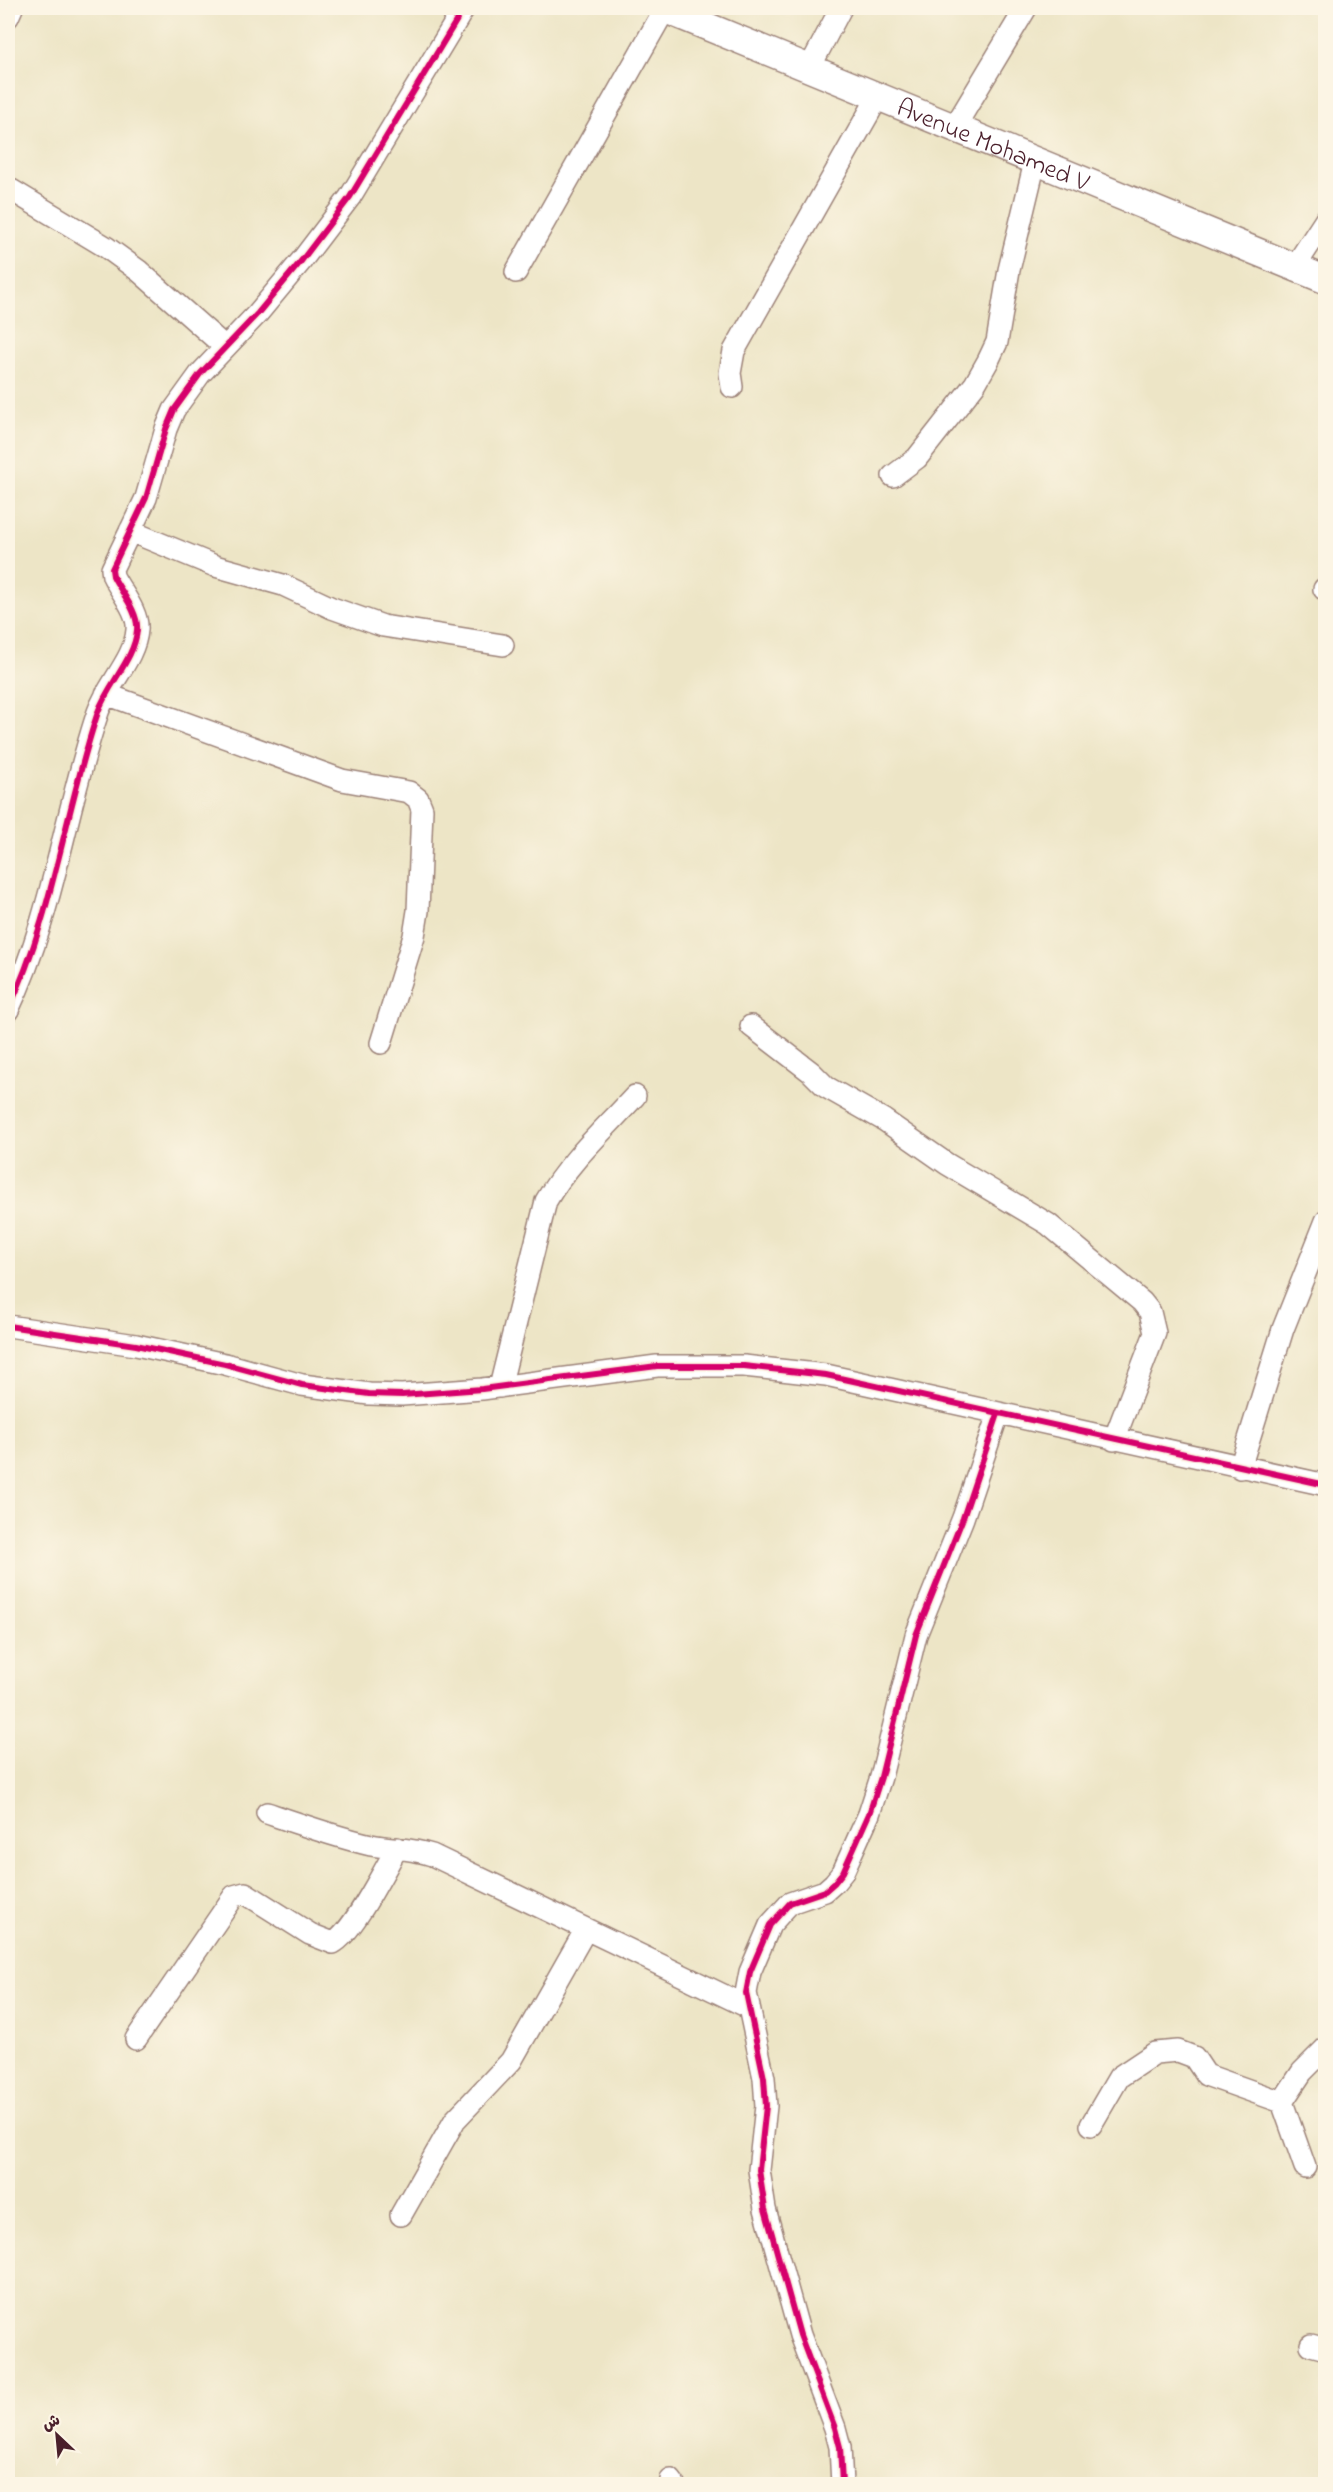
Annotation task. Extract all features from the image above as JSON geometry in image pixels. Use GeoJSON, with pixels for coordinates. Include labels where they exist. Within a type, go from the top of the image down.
{"type":"FeatureCollection","features":[{"type":"Feature","properties":{"kind":"main road","name":"Avenue Mohamed V"},"geometry":{"type":"LineString","coordinates":[[664,8],[1326,280]]}},
{"type":"Feature","properties":{"kind":"street"},"geometry":{"type":"LineString","coordinates":[[8,17],[12,8]]}},
{"type":"Feature","properties":{"kind":"street"},"geometry":{"type":"LineString","coordinates":[[8,1010],[40,928],[92,736],[106,694],[136,640],[138,626],[113,576],[116,558],[146,498],[163,438],[174,410],[200,375],[302,260],[350,197],[464,8]]}},
{"type":"Feature","properties":{"kind":"street"},"geometry":{"type":"LineString","coordinates":[[516,272],[664,8]]}},
{"type":"Feature","properties":{"kind":"street"},"geometry":{"type":"LineString","coordinates":[[809,69],[841,8]]}},
{"type":"Feature","properties":{"kind":"street"},"geometry":{"type":"LineString","coordinates":[[954,128],[1026,8]]}},
{"type":"Feature","properties":{"kind":"street"},"geometry":{"type":"LineString","coordinates":[[732,387],[730,373],[734,351],[878,97]]}},
{"type":"Feature","properties":{"kind":"street"},"geometry":{"type":"LineString","coordinates":[[893,476],[917,458],[975,384],[988,362],[997,342],[1009,270],[1035,162]]}},
{"type":"Feature","properties":{"kind":"street"},"geometry":{"type":"LineString","coordinates":[[8,188],[106,247],[139,271],[225,347]]}},
{"type":"Feature","properties":{"kind":"street"},"geometry":{"type":"LineString","coordinates":[[1294,268],[1326,219]]}},
{"type":"Feature","properties":{"kind":"street"},"geometry":{"type":"LineString","coordinates":[[130,531],[215,566],[283,585],[332,608],[383,626],[503,645]]}},
{"type":"Feature","properties":{"kind":"street"},"geometry":{"type":"LineString","coordinates":[[106,694],[342,780],[410,792],[418,799],[422,809],[415,928],[381,1043]]}},
{"type":"Feature","properties":{"kind":"street"},"geometry":{"type":"LineString","coordinates":[[751,1026],[811,1072],[826,1087],[884,1120],[947,1164],[1048,1224],[1142,1302],[1150,1312],[1155,1333],[1114,1440]]}},
{"type":"Feature","properties":{"kind":"street"},"geometry":{"type":"LineString","coordinates":[[500,1387],[546,1202],[558,1180],[635,1096]]}},
{"type":"Feature","properties":{"kind":"street"},"geometry":{"type":"LineString","coordinates":[[1240,1468],[1283,1329],[1326,1221]]}},
{"type":"Feature","properties":{"kind":"street"},"geometry":{"type":"LineString","coordinates":[[8,1326],[136,1345],[333,1390],[402,1395],[500,1387],[657,1366],[744,1366],[826,1375],[1240,1468],[1326,1485]]}},
{"type":"Feature","properties":{"kind":"street"},"geometry":{"type":"LineString","coordinates":[[842,2484],[840,2447],[835,2428],[800,2335],[765,2209],[759,2170],[766,2106],[764,2078],[746,1993],[750,1972],[770,1925],[790,1903],[825,1891],[843,1872],[881,1777],[916,1635],[963,1518],[999,1414]]}},
{"type":"Feature","properties":{"kind":"street"},"geometry":{"type":"LineString","coordinates":[[267,1814],[349,1840],[397,1848],[414,1848],[432,1855],[748,2007]]}},
{"type":"Feature","properties":{"kind":"street"},"geometry":{"type":"LineString","coordinates":[[136,2038],[234,1896],[245,1893],[310,1934],[333,1942],[340,1939],[358,1913],[397,1848]]}},
{"type":"Feature","properties":{"kind":"street"},"geometry":{"type":"LineString","coordinates":[[401,2215],[455,2120],[511,2061],[586,1929]]}},
{"type":"Feature","properties":{"kind":"street"},"geometry":{"type":"LineString","coordinates":[[1282,2102],[1302,2072],[1326,2048]]}},
{"type":"Feature","properties":{"kind":"street"},"geometry":{"type":"LineString","coordinates":[[1091,2125],[1119,2078],[1155,2053],[1178,2051],[1194,2057],[1206,2075],[1282,2102]]}},
{"type":"Feature","properties":{"kind":"street"},"geometry":{"type":"LineString","coordinates":[[1282,2102],[1305,2168]]}},
{"type":"Feature","properties":{"kind":"cycle path"},"geometry":{"type":"LineString","coordinates":[[8,1010],[48,900],[76,787],[98,712],[135,640],[137,630],[135,616],[113,576],[112,569],[146,498],[166,429],[174,410],[200,374],[258,313],[302,260],[350,197],[464,8]]}},
{"type":"Feature","properties":{"kind":"cycle path"},"geometry":{"type":"LineString","coordinates":[[8,1326],[136,1345],[225,1364],[302,1385],[369,1394],[402,1395],[482,1389],[657,1366],[744,1366],[826,1375],[1326,1485]]}},
{"type":"Feature","properties":{"kind":"cycle path"},"geometry":{"type":"LineString","coordinates":[[842,2484],[840,2447],[835,2428],[800,2335],[765,2209],[759,2170],[766,2106],[764,2078],[746,1993],[750,1972],[770,1925],[790,1903],[825,1891],[834,1883],[843,1872],[869,1814],[881,1777],[916,1635],[963,1518],[998,1414]]}}]}
